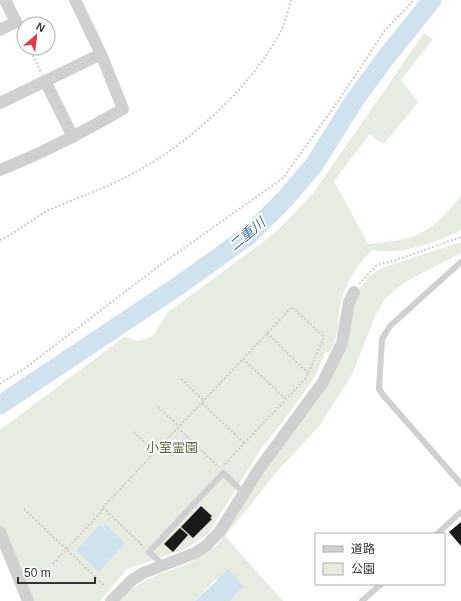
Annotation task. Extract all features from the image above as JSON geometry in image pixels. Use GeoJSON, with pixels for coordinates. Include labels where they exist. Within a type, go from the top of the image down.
{"type":"FeatureCollection","features":[{"type":"Feature","properties":{"kind":"street"},"geometry":{"type":"LineString","coordinates":[[0,30],[16,22],[5,0]]}},
{"type":"Feature","properties":{"kind":"street"},"geometry":{"type":"LineString","coordinates":[[0,170],[73,137],[123,109],[101,54],[75,0]]}},
{"type":"Feature","properties":{"kind":"street"},"geometry":{"type":"LineString","coordinates":[[0,103],[101,54]]}},
{"type":"Feature","properties":{"kind":"street"},"geometry":{"type":"LineString","coordinates":[[45,81],[73,137]]}},
{"type":"Feature","properties":{"kind":"street"},"geometry":{"type":"LineString","coordinates":[[111,601],[132,580],[143,572],[163,566],[195,553],[213,539],[243,492],[323,382],[342,343],[349,302],[354,292]]}},
{"type":"Feature","properties":{"kind":"street"},"geometry":{"type":"LineString","coordinates":[[0,532],[28,601]]}},
{"type":"Feature","properties":{"kind":"lane"},"geometry":{"type":"LineString","coordinates":[[461,262],[390,326],[385,333],[382,339],[379,388],[383,395],[461,484]]}},
{"type":"Feature","properties":{"kind":"lane"},"geometry":{"type":"LineString","coordinates":[[163,566],[149,552],[223,474],[243,492]]}},
{"type":"Feature","properties":{"kind":"lane"},"geometry":{"type":"LineString","coordinates":[[438,533],[461,512]]}},
{"type":"Feature","properties":{"kind":"lane"},"geometry":{"type":"LineString","coordinates":[[362,601],[380,585]]}},
{"type":"Feature","properties":{"kind":"path"},"geometry":{"type":"LineString","coordinates":[[0,240],[15,233],[48,211],[131,175],[167,152],[194,131],[226,103],[258,68],[282,28],[291,0]]}},
{"type":"Feature","properties":{"kind":"path"},"geometry":{"type":"LineString","coordinates":[[0,384],[25,368],[163,264],[283,178],[339,100],[385,30],[414,0]]}},
{"type":"Feature","properties":{"kind":"path"},"geometry":{"type":"LineString","coordinates":[[33,56],[45,81]]}},
{"type":"Feature","properties":{"kind":"path"},"geometry":{"type":"LineString","coordinates":[[354,292],[368,273],[377,265],[396,260],[461,237]]}},
{"type":"Feature","properties":{"kind":"path"},"geometry":{"type":"LineString","coordinates":[[53,564],[178,427],[292,307],[324,337],[306,378],[221,468],[178,427],[158,407]]}},
{"type":"Feature","properties":{"kind":"path"},"geometry":{"type":"LineString","coordinates":[[267,333],[308,373]]}},
{"type":"Feature","properties":{"kind":"path"},"geometry":{"type":"LineString","coordinates":[[243,359],[286,399]]}},
{"type":"Feature","properties":{"kind":"path"},"geometry":{"type":"LineString","coordinates":[[181,379],[244,443]]}},
{"type":"Feature","properties":{"kind":"path"},"geometry":{"type":"LineString","coordinates":[[134,432],[155,452]]}},
{"type":"Feature","properties":{"kind":"path"},"geometry":{"type":"LineString","coordinates":[[103,508],[149,552]]}},
{"type":"Feature","properties":{"kind":"path"},"geometry":{"type":"LineString","coordinates":[[24,509],[104,585]]}},
{"type":"Feature","properties":{"kind":"green space","name":"小室霊園"},"geometry":{"type":"Polygon","coordinates":[[[424,33],[433,39],[401,80],[418,102],[384,144],[369,135],[334,181],[368,244],[399,240],[421,233],[440,219],[461,196],[461,230],[418,247],[395,251],[373,250],[361,262],[343,295],[339,311],[336,337],[332,348],[329,353],[326,351],[315,377],[261,449],[208,534],[185,549],[127,569],[100,601],[31,601],[0,526],[0,430],[124,337],[139,341],[153,336],[168,312],[279,229],[314,192],[424,33]]]}},
{"type":"Feature","properties":{"kind":"green space"},"geometry":{"type":"Polygon","coordinates":[[[461,242],[461,253],[405,282],[385,299],[375,316],[353,373],[320,425],[281,467],[225,536],[283,601],[230,601],[244,586],[215,580],[195,601],[118,601],[130,590],[143,582],[195,560],[219,543],[257,479],[313,402],[357,292],[368,277],[382,268],[461,242]]]}},
{"type":"Feature","properties":{"kind":"water"},"geometry":{"type":"Polygon","coordinates":[[[105,524],[125,543],[99,572],[76,551],[99,525],[102,527],[105,524]]]}},
{"type":"Feature","properties":{"kind":"water"},"geometry":{"type":"Polygon","coordinates":[[[229,569],[239,583],[244,586],[230,601],[195,601],[229,569]]]}},
{"type":"Feature","properties":{"kind":"building"},"geometry":{"type":"Polygon","coordinates":[[[201,506],[212,516],[210,518],[212,519],[193,538],[181,527],[201,506]]]}},
{"type":"Feature","properties":{"kind":"building"},"geometry":{"type":"Polygon","coordinates":[[[461,522],[461,546],[449,532],[461,522]]]}},
{"type":"Feature","properties":{"kind":"building"},"geometry":{"type":"Polygon","coordinates":[[[180,528],[188,535],[173,552],[164,544],[180,528]]]}},
{"type":"Feature","properties":{"kind":"waterway","name":"二重川"},"geometry":{"type":"LineString","coordinates":[[0,405],[181,284],[248,236],[285,199],[314,165],[354,101],[384,60],[432,0]]}}]}
